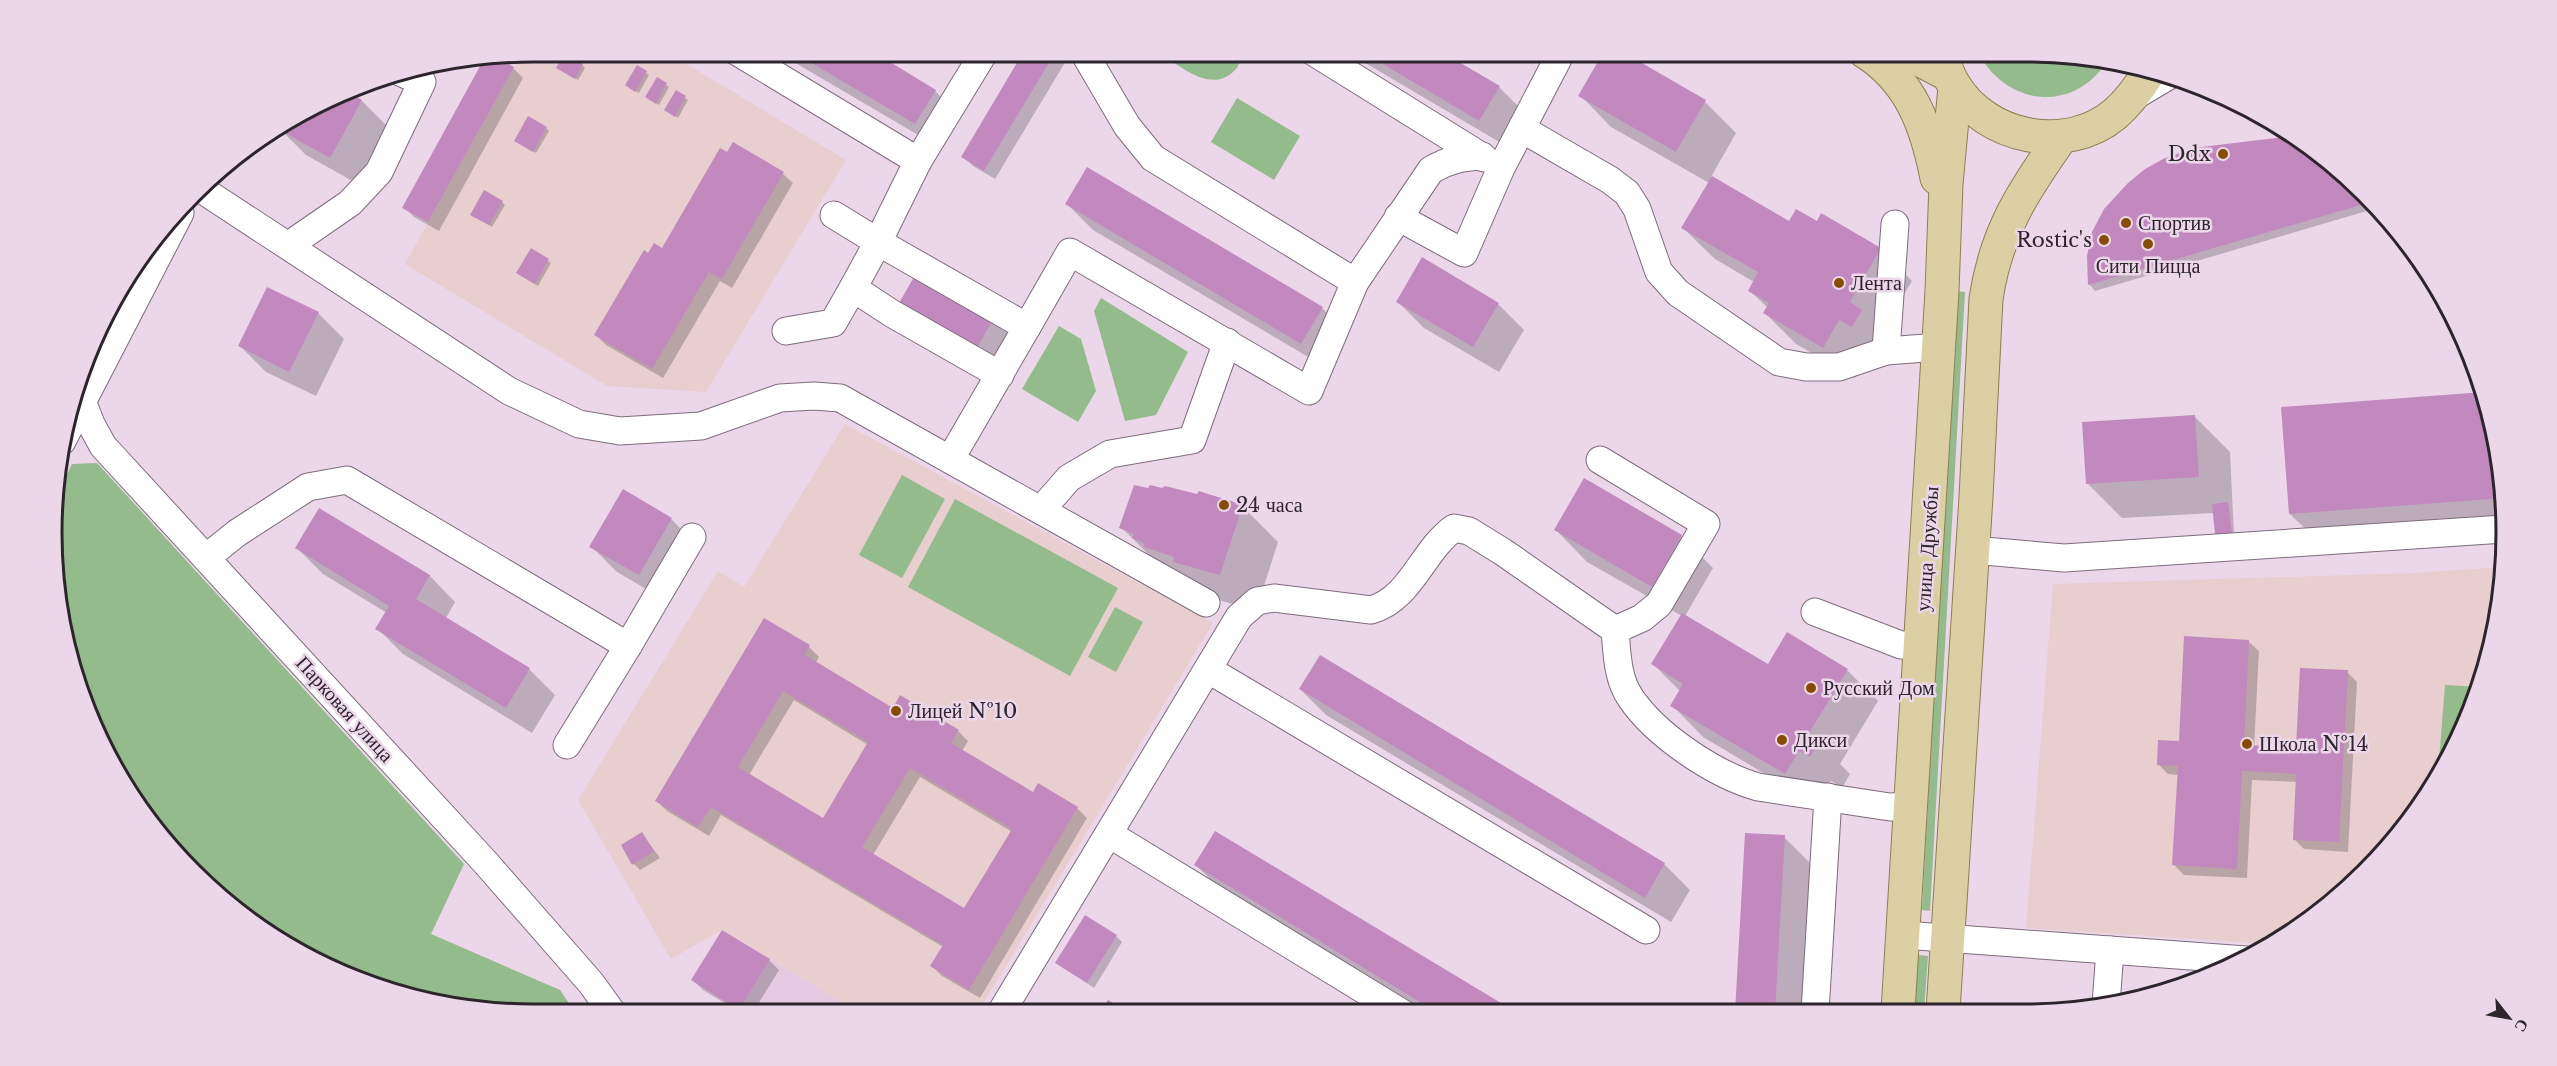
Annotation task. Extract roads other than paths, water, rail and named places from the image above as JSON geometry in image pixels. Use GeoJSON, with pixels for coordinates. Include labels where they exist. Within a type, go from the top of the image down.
{"type":"FeatureCollection","features":[{"type":"Feature","properties":{"kind":"main road"},"geometry":{"type":"LineString","coordinates":[[1878,62],[1894,75],[1912,100],[1929,136],[1945,214]]}},
{"type":"Feature","properties":{"kind":"main road"},"geometry":{"type":"LineString","coordinates":[[1928,62],[1948,71],[1975,111],[2002,127],[2031,136],[2062,136],[2097,125],[2113,116],[2141,84]]}},
{"type":"Feature","properties":{"kind":"main road","name":"улица Дружбы"},"geometry":{"type":"LineString","coordinates":[[1898,1004],[1939,347],[1948,71]]}},
{"type":"Feature","properties":{"kind":"main road"},"geometry":{"type":"LineString","coordinates":[[1943,1004],[1973,550],[1983,343],[1989,276],[2000,239],[2016,204],[2062,136]]}},
{"type":"Feature","properties":{"kind":"street"},"geometry":{"type":"LineString","coordinates":[[754,62],[918,161]]}},
{"type":"Feature","properties":{"kind":"street"},"geometry":{"type":"LineString","coordinates":[[786,331],[833,323],[879,242],[918,161],[978,62]]}},
{"type":"Feature","properties":{"kind":"street"},"geometry":{"type":"LineString","coordinates":[[1089,62],[1127,126],[1153,158],[1355,282]]}},
{"type":"Feature","properties":{"kind":"street"},"geometry":{"type":"LineString","coordinates":[[1330,62],[1492,162]]}},
{"type":"Feature","properties":{"kind":"street"},"geometry":{"type":"LineString","coordinates":[[1398,217],[1464,253],[1492,162],[1521,129],[1556,62]]}},
{"type":"Feature","properties":{"kind":"street"},"geometry":{"type":"LineString","coordinates":[[289,245],[350,203],[379,172],[422,82],[412,78]]}},
{"type":"Feature","properties":{"kind":"street"},"geometry":{"type":"LineString","coordinates":[[1521,129],[1610,180],[1627,193],[1637,209],[1659,273],[1678,293],[1779,362],[1806,368],[1839,367],[1886,351],[1939,347]]}},
{"type":"Feature","properties":{"kind":"street"},"geometry":{"type":"LineString","coordinates":[[951,458],[1070,252],[1309,391],[1355,282],[1431,170],[1454,159],[1492,162]]}},
{"type":"Feature","properties":{"kind":"street"},"geometry":{"type":"LineString","coordinates":[[207,193],[289,245],[362,297],[509,391],[579,424],[620,431],[701,426],[780,398],[814,396],[840,398],[951,458],[1206,603]]}},
{"type":"Feature","properties":{"kind":"street"},"geometry":{"type":"LineString","coordinates":[[834,215],[1027,327]]}},
{"type":"Feature","properties":{"kind":"street"},"geometry":{"type":"LineString","coordinates":[[1886,351],[1896,224]]}},
{"type":"Feature","properties":{"kind":"street"},"geometry":{"type":"LineString","coordinates":[[80,406],[169,234]]}},
{"type":"Feature","properties":{"kind":"street"},"geometry":{"type":"LineString","coordinates":[[853,288],[891,313],[1000,375]]}},
{"type":"Feature","properties":{"kind":"street"},"geometry":{"type":"LineString","coordinates":[[1041,510],[1069,478],[1110,454],[1192,440],[1227,342]]}},
{"type":"Feature","properties":{"kind":"street","name":"Парковая улица"},"geometry":{"type":"LineString","coordinates":[[82,401],[103,446],[485,862],[591,983],[606,1004]]}},
{"type":"Feature","properties":{"kind":"street"},"geometry":{"type":"LineString","coordinates":[[1600,460],[1706,524],[1659,604],[1642,618],[1615,630]]}},
{"type":"Feature","properties":{"kind":"street"},"geometry":{"type":"LineString","coordinates":[[207,557],[237,533],[308,487],[347,480],[628,646]]}},
{"type":"Feature","properties":{"kind":"street"},"geometry":{"type":"LineString","coordinates":[[1006,1004],[1239,617],[1257,601],[1274,598],[1371,610],[1383,606],[1397,597],[1440,538],[1454,528],[1469,531],[1478,536],[1615,630]]}},
{"type":"Feature","properties":{"kind":"street"},"geometry":{"type":"LineString","coordinates":[[1973,550],[2064,558],[2496,530]]}},
{"type":"Feature","properties":{"kind":"street"},"geometry":{"type":"LineString","coordinates":[[567,745],[692,537]]}},
{"type":"Feature","properties":{"kind":"street"},"geometry":{"type":"LineString","coordinates":[[1815,612],[1901,645],[1920,645]]}},
{"type":"Feature","properties":{"kind":"street"},"geometry":{"type":"LineString","coordinates":[[1615,630],[1619,672],[1629,697],[1649,720],[1677,743],[1721,773],[1758,787],[1890,807],[1911,806]]}},
{"type":"Feature","properties":{"kind":"street"},"geometry":{"type":"LineString","coordinates":[[1209,670],[1646,930]]}},
{"type":"Feature","properties":{"kind":"street"},"geometry":{"type":"LineString","coordinates":[[1815,1004],[1828,797]]}},
{"type":"Feature","properties":{"kind":"street"},"geometry":{"type":"LineString","coordinates":[[1108,834],[1387,1004]]}},
{"type":"Feature","properties":{"kind":"street"},"geometry":{"type":"LineString","coordinates":[[1903,935],[2227,959]]}},
{"type":"Feature","properties":{"kind":"street"},"geometry":{"type":"LineString","coordinates":[[2107,997],[2110,950]]}},
{"type":"Feature","properties":{"kind":"place","name":"Ddx"},"geometry":{"type":"Point","coordinates":[2223,154]}},
{"type":"Feature","properties":{"kind":"place","name":"Спортив"},"geometry":{"type":"Point","coordinates":[2126,223]}},
{"type":"Feature","properties":{"kind":"place","name":"Rostic's"},"geometry":{"type":"Point","coordinates":[2104,240]}},
{"type":"Feature","properties":{"kind":"place","name":"Сити Пицца"},"geometry":{"type":"Point","coordinates":[2148,244]}},
{"type":"Feature","properties":{"kind":"place","name":"Лента"},"geometry":{"type":"Point","coordinates":[1839,283]}},
{"type":"Feature","properties":{"kind":"place","name":"24 часа"},"geometry":{"type":"Point","coordinates":[1224,505]}},
{"type":"Feature","properties":{"kind":"place","name":"Русский Дом"},"geometry":{"type":"Point","coordinates":[1811,688]}},
{"type":"Feature","properties":{"kind":"place","name":"Лицей №10"},"geometry":{"type":"Point","coordinates":[896,711]}},
{"type":"Feature","properties":{"kind":"place","name":"Дикси"},"geometry":{"type":"Point","coordinates":[1782,740]}},
{"type":"Feature","properties":{"kind":"place","name":"Школа №14"},"geometry":{"type":"Point","coordinates":[2247,744]}}]}
